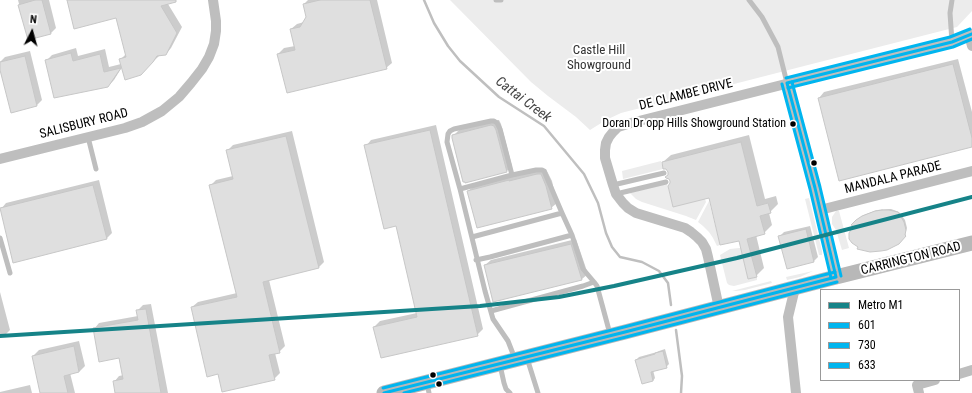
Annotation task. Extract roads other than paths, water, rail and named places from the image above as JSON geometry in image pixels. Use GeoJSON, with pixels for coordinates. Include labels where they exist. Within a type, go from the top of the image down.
{"type":"FeatureCollection","features":[{"type":"Feature","properties":{"kind":"main road","name":"CARRINGTON ROAD"},"geometry":{"type":"LineString","coordinates":[[384,393],[428,388],[521,358],[972,243]]}},
{"type":"Feature","properties":{"kind":"street","name":"SALISBURY ROAD"},"geometry":{"type":"LineString","coordinates":[[0,159],[125,128],[142,122],[162,111],[183,92],[202,69],[209,57],[214,44],[216,31],[215,0]]}},
{"type":"Feature","properties":{"kind":"street","name":"DE CLAMBE DRIVE"},"geometry":{"type":"LineString","coordinates":[[719,308],[706,249],[702,242],[684,228],[636,213],[622,203],[615,190],[605,158],[608,137],[618,127],[630,123],[952,42],[971,35]]}},
{"type":"Feature","properties":{"kind":"street"},"geometry":{"type":"LineString","coordinates":[[971,35],[972,46]]}},
{"type":"Feature","properties":{"kind":"street"},"geometry":{"type":"LineString","coordinates":[[787,83],[836,277]]}},
{"type":"Feature","properties":{"kind":"street","name":"MANDALA PARADE"},"geometry":{"type":"LineString","coordinates":[[820,210],[972,171]]}},
{"type":"Feature","properties":{"kind":"street"},"geometry":{"type":"LineString","coordinates":[[795,288],[788,317],[796,393]]}},
{"type":"Feature","properties":{"kind":"street"},"geometry":{"type":"LineString","coordinates":[[960,374],[972,370]]}},
{"type":"Feature","properties":{"kind":"street"},"geometry":{"type":"LineString","coordinates":[[919,393],[917,384],[930,381]]}},
{"type":"Feature","properties":{"kind":"lane"},"geometry":{"type":"LineString","coordinates":[[496,0],[501,0]]}},
{"type":"Feature","properties":{"kind":"lane"},"geometry":{"type":"LineString","coordinates":[[749,0],[762,17],[778,47],[787,83]]}},
{"type":"Feature","properties":{"kind":"lane"},"geometry":{"type":"LineString","coordinates":[[952,0],[950,13],[952,42]]}},
{"type":"Feature","properties":{"kind":"lane"},"geometry":{"type":"LineString","coordinates":[[512,175],[497,123],[491,121],[450,131],[447,142],[472,237],[476,260],[493,319],[521,358],[538,393]]}},
{"type":"Feature","properties":{"kind":"lane"},"geometry":{"type":"LineString","coordinates":[[88,137],[96,169]]}},
{"type":"Feature","properties":{"kind":"lane"},"geometry":{"type":"LineString","coordinates":[[460,189],[512,175],[536,170],[544,171],[572,235],[583,269],[597,286],[611,336]]}},
{"type":"Feature","properties":{"kind":"lane"},"geometry":{"type":"LineString","coordinates":[[615,190],[664,173]]}},
{"type":"Feature","properties":{"kind":"lane"},"geometry":{"type":"LineString","coordinates":[[615,190],[666,182]]}},
{"type":"Feature","properties":{"kind":"lane"},"geometry":{"type":"LineString","coordinates":[[472,237],[562,213]]}},
{"type":"Feature","properties":{"kind":"lane"},"geometry":{"type":"LineString","coordinates":[[476,260],[572,235]]}},
{"type":"Feature","properties":{"kind":"lane"},"geometry":{"type":"LineString","coordinates":[[0,238],[10,273]]}},
{"type":"Feature","properties":{"kind":"lane"},"geometry":{"type":"LineString","coordinates":[[491,310],[594,282]]}},
{"type":"Feature","properties":{"kind":"lane"},"geometry":{"type":"LineString","coordinates":[[500,364],[506,389],[510,393]]}},
{"type":"Feature","properties":{"kind":"waterway","name":"Cattai Creek"},"geometry":{"type":"LineString","coordinates":[[424,0],[434,23],[448,46],[460,61],[499,97],[544,126],[584,174],[598,203],[606,233],[612,247],[620,257],[642,262],[659,271],[668,283],[671,305]]}},
{"type":"Feature","properties":{"kind":"waterway","name":"Cattai Creek"},"geometry":{"type":"LineString","coordinates":[[676,330],[682,376],[681,393]]}},
{"type":"Feature","properties":{"kind":"metro line","name":"M1"},"geometry":{"type":"LineString","coordinates":[[0,336],[480,306],[559,297],[737,258],[972,197]]}},
{"type":"Feature","properties":{"kind":"place","name":"Doran Dr opp Hills Showground Station"},"geometry":{"type":"Point","coordinates":[793,124]}},
{"type":"Feature","properties":{"kind":"park label","name":"Castle Hill Showground"},"geometry":{"type":"Point","coordinates":[599,58]}}]}
